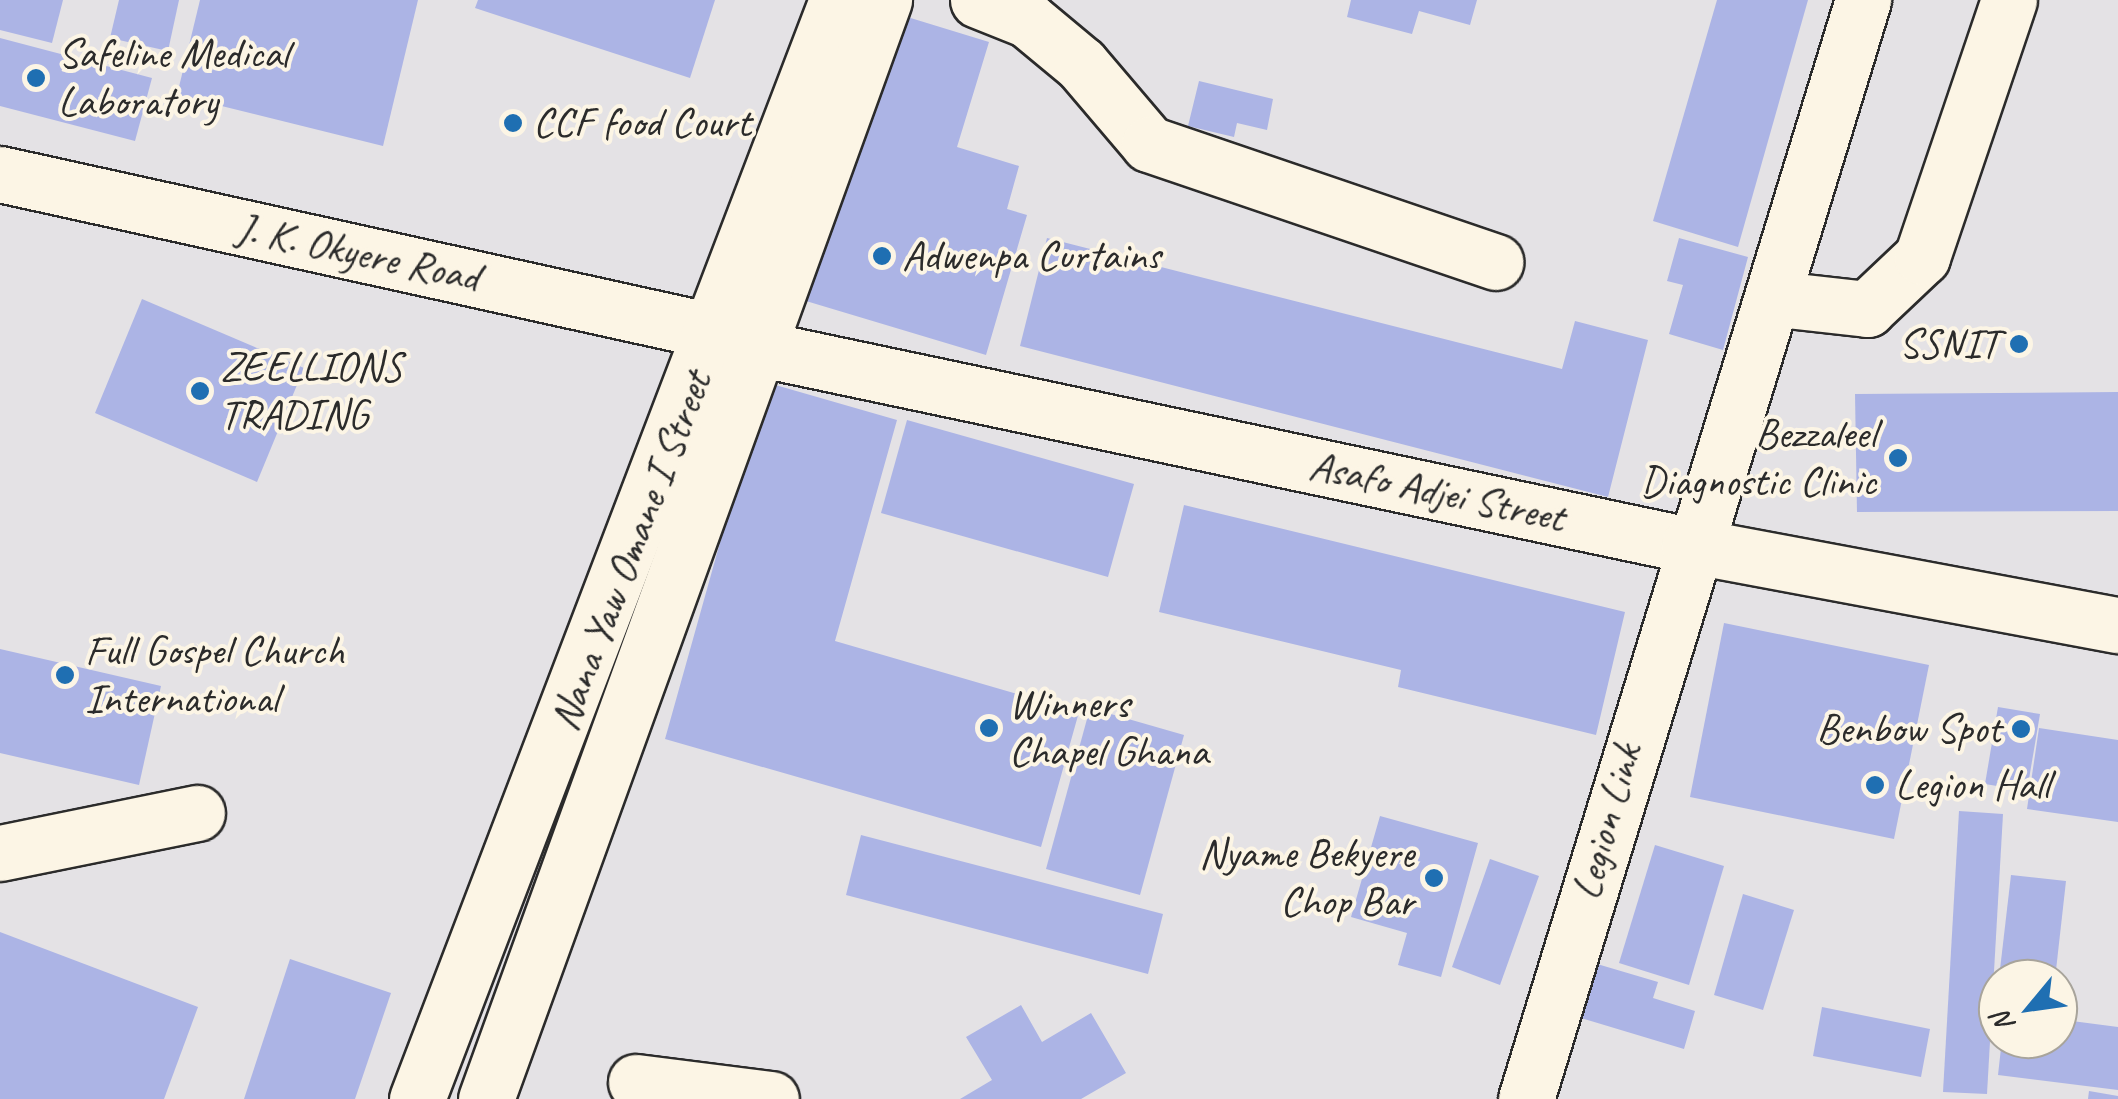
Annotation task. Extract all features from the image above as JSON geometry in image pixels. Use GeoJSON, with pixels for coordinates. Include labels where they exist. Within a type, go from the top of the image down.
{"type":"FeatureCollection","features":[{"type":"Feature","properties":{"kind":"main road","name":"Nana Yaw Omane I Street"},"geometry":{"type":"LineString","coordinates":[[486,1099],[737,340],[837,0]]}},
{"type":"Feature","properties":{"kind":"main road","name":"Nana Yaw Omane I Street"},"geometry":{"type":"LineString","coordinates":[[417,1099],[884,0]]}},
{"type":"Feature","properties":{"kind":"main road"},"geometry":{"type":"LineString","coordinates":[[978,0],[1028,20],[1081,64],[1149,144],[1495,262]]}},
{"type":"Feature","properties":{"kind":"main road","name":"Legion Link"},"geometry":{"type":"LineString","coordinates":[[1526,1099],[1689,545],[1778,298],[1864,0]]}},
{"type":"Feature","properties":{"kind":"main road"},"geometry":{"type":"LineString","coordinates":[[1778,298],[1867,309],[1922,257],[2009,0]]}},
{"type":"Feature","properties":{"kind":"main road","name":"J. K. Okyere Road"},"geometry":{"type":"LineString","coordinates":[[0,174],[737,340]]}},
{"type":"Feature","properties":{"kind":"main road","name":"Asafo Adjei Street"},"geometry":{"type":"LineString","coordinates":[[737,340],[1689,545],[2118,625]]}},
{"type":"Feature","properties":{"kind":"main road"},"geometry":{"type":"LineString","coordinates":[[0,853],[198,813]]}},
{"type":"Feature","properties":{"kind":"main road"},"geometry":{"type":"LineString","coordinates":[[636,1082],[771,1099]]}},
{"type":"Feature","properties":{"kind":"building"},"geometry":{"type":"Polygon","coordinates":[[[0,0],[63,0],[52,43],[0,30],[0,0]]]}},
{"type":"Feature","properties":{"kind":"building"},"geometry":{"type":"Polygon","coordinates":[[[119,0],[179,0],[168,51],[110,38],[119,0]]]}},
{"type":"Feature","properties":{"kind":"building"},"geometry":{"type":"Polygon","coordinates":[[[200,0],[418,0],[383,146],[177,95],[200,0]]]}},
{"type":"Feature","properties":{"kind":"building"},"geometry":{"type":"Polygon","coordinates":[[[478,0],[715,0],[690,78],[475,8],[478,0]]]}},
{"type":"Feature","properties":{"kind":"building"},"geometry":{"type":"Polygon","coordinates":[[[1351,0],[1477,0],[1470,25],[1419,11],[1412,34],[1347,17],[1351,0]]]}},
{"type":"Feature","properties":{"kind":"building"},"geometry":{"type":"Polygon","coordinates":[[[1717,0],[1808,0],[1738,247],[1653,221],[1717,0]]]}},
{"type":"Feature","properties":{"kind":"building"},"geometry":{"type":"Polygon","coordinates":[[[891,12],[989,42],[957,147],[1019,166],[1007,209],[1027,215],[986,355],[806,301],[891,12]]]}},
{"type":"Feature","properties":{"kind":"building"},"geometry":{"type":"Polygon","coordinates":[[[0,38],[152,78],[135,141],[0,106],[0,38]]]}},
{"type":"Feature","properties":{"kind":"building"},"geometry":{"type":"Polygon","coordinates":[[[1199,81],[1273,99],[1267,130],[1237,123],[1234,137],[1188,126],[1199,81]]]}},
{"type":"Feature","properties":{"kind":"building"},"geometry":{"type":"Polygon","coordinates":[[[1047,238],[1562,369],[1575,321],[1648,340],[1608,497],[1020,346],[1047,238]]]}},
{"type":"Feature","properties":{"kind":"building"},"geometry":{"type":"Polygon","coordinates":[[[1679,238],[1748,257],[1723,350],[1669,334],[1683,285],[1667,281],[1679,238]]]}},
{"type":"Feature","properties":{"kind":"building","name":"ZEELLIONS TRADING"},"geometry":{"type":"Polygon","coordinates":[[[142,299],[304,368],[257,482],[95,413],[142,299]]]}},
{"type":"Feature","properties":{"kind":"building"},"geometry":{"type":"Polygon","coordinates":[[[765,382],[897,420],[835,641],[1079,712],[1041,847],[665,739],[765,382]]]}},
{"type":"Feature","properties":{"kind":"building"},"geometry":{"type":"Polygon","coordinates":[[[2118,392],[2118,511],[1857,512],[1855,394],[2118,392]]]}},
{"type":"Feature","properties":{"kind":"building"},"geometry":{"type":"Polygon","coordinates":[[[907,420],[1134,484],[1108,577],[881,513],[907,420]]]}},
{"type":"Feature","properties":{"kind":"building"},"geometry":{"type":"Polygon","coordinates":[[[1184,505],[1625,612],[1596,735],[1398,687],[1401,670],[1159,612],[1184,505]]]}},
{"type":"Feature","properties":{"kind":"building"},"geometry":{"type":"Polygon","coordinates":[[[1724,623],[1929,665],[1894,839],[1690,797],[1724,623]]]}},
{"type":"Feature","properties":{"kind":"building"},"geometry":{"type":"Polygon","coordinates":[[[0,649],[161,686],[139,785],[0,753],[0,649]]]}},
{"type":"Feature","properties":{"kind":"building"},"geometry":{"type":"Polygon","coordinates":[[[1998,707],[2040,714],[2027,791],[1985,784],[1998,707]]]}},
{"type":"Feature","properties":{"kind":"building"},"geometry":{"type":"Polygon","coordinates":[[[1090,708],[1184,735],[1140,895],[1046,869],[1090,708]]]}},
{"type":"Feature","properties":{"kind":"building"},"geometry":{"type":"Polygon","coordinates":[[[2039,728],[2118,740],[2118,822],[2027,809],[2039,728]]]}},
{"type":"Feature","properties":{"kind":"building"},"geometry":{"type":"Polygon","coordinates":[[[1959,811],[2003,814],[1995,959],[1978,959],[1978,1059],[1989,1059],[1987,1094],[1943,1092],[1959,811]]]}},
{"type":"Feature","properties":{"kind":"building"},"geometry":{"type":"Polygon","coordinates":[[[1380,816],[1478,843],[1441,977],[1398,965],[1407,933],[1351,917],[1380,816]]]}},
{"type":"Feature","properties":{"kind":"building"},"geometry":{"type":"Polygon","coordinates":[[[861,835],[1163,914],[1148,974],[846,895],[861,835]]]}},
{"type":"Feature","properties":{"kind":"building"},"geometry":{"type":"Polygon","coordinates":[[[1655,845],[1724,866],[1689,985],[1619,963],[1655,845]]]}},
{"type":"Feature","properties":{"kind":"building"},"geometry":{"type":"Polygon","coordinates":[[[1490,859],[1539,876],[1500,985],[1452,967],[1490,859]]]}},
{"type":"Feature","properties":{"kind":"building"},"geometry":{"type":"Polygon","coordinates":[[[2011,875],[2066,881],[2057,959],[2001,959],[2011,875]]]}},
{"type":"Feature","properties":{"kind":"building"},"geometry":{"type":"Polygon","coordinates":[[[1743,894],[1794,910],[1763,1010],[1714,995],[1743,894]]]}},
{"type":"Feature","properties":{"kind":"building"},"geometry":{"type":"Polygon","coordinates":[[[0,932],[198,1007],[164,1099],[0,1099],[0,932]]]}},
{"type":"Feature","properties":{"kind":"building"},"geometry":{"type":"Polygon","coordinates":[[[290,959],[391,993],[355,1099],[244,1099],[290,959]]]}},
{"type":"Feature","properties":{"kind":"building"},"geometry":{"type":"Polygon","coordinates":[[[1587,961],[1658,982],[1653,998],[1695,1011],[1684,1049],[1571,1015],[1587,961]]]}},
{"type":"Feature","properties":{"kind":"building"},"geometry":{"type":"Polygon","coordinates":[[[1021,1005],[1042,1042],[1091,1013],[1126,1073],[1081,1099],[960,1099],[992,1080],[966,1037],[1021,1005]]]}},
{"type":"Feature","properties":{"kind":"building"},"geometry":{"type":"Polygon","coordinates":[[[1822,1007],[1930,1029],[1921,1077],[1813,1056],[1822,1007]]]}},
{"type":"Feature","properties":{"kind":"building"},"geometry":{"type":"Polygon","coordinates":[[[2078,1022],[2118,1027],[2118,1090],[1998,1075],[2000,1059],[2078,1059],[2078,1022]]]}},
{"type":"Feature","properties":{"kind":"building"},"geometry":{"type":"Polygon","coordinates":[[[2089,1091],[2118,1096],[2118,1099],[2088,1099],[2089,1091]]]}},
{"type":"Feature","properties":{"kind":"place","name":"Safeline Medical Laboratory"},"geometry":{"type":"Point","coordinates":[36,78]}},
{"type":"Feature","properties":{"kind":"place","name":"CCF food Court"},"geometry":{"type":"Point","coordinates":[513,123]}},
{"type":"Feature","properties":{"kind":"place","name":"Adwenpa Curtains"},"geometry":{"type":"Point","coordinates":[882,256]}},
{"type":"Feature","properties":{"kind":"place","name":"SSNIT"},"geometry":{"type":"Point","coordinates":[2019,344]}},
{"type":"Feature","properties":{"kind":"place","name":"ZEELLIONS TRADING"},"geometry":{"type":"Point","coordinates":[200,391]}},
{"type":"Feature","properties":{"kind":"place","name":"Bezzaleel Diagnostic Clinic"},"geometry":{"type":"Point","coordinates":[1898,458]}},
{"type":"Feature","properties":{"kind":"place","name":"Full Gospel Church International"},"geometry":{"type":"Point","coordinates":[65,675]}},
{"type":"Feature","properties":{"kind":"place","name":"Winners Chapel Ghana"},"geometry":{"type":"Point","coordinates":[989,728]}},
{"type":"Feature","properties":{"kind":"place","name":"Benbow Spot"},"geometry":{"type":"Point","coordinates":[2021,729]}},
{"type":"Feature","properties":{"kind":"place","name":"Legion Hall"},"geometry":{"type":"Point","coordinates":[1875,785]}},
{"type":"Feature","properties":{"kind":"place","name":"Nyame Bekyere Chop Bar"},"geometry":{"type":"Point","coordinates":[1434,878]}}]}
